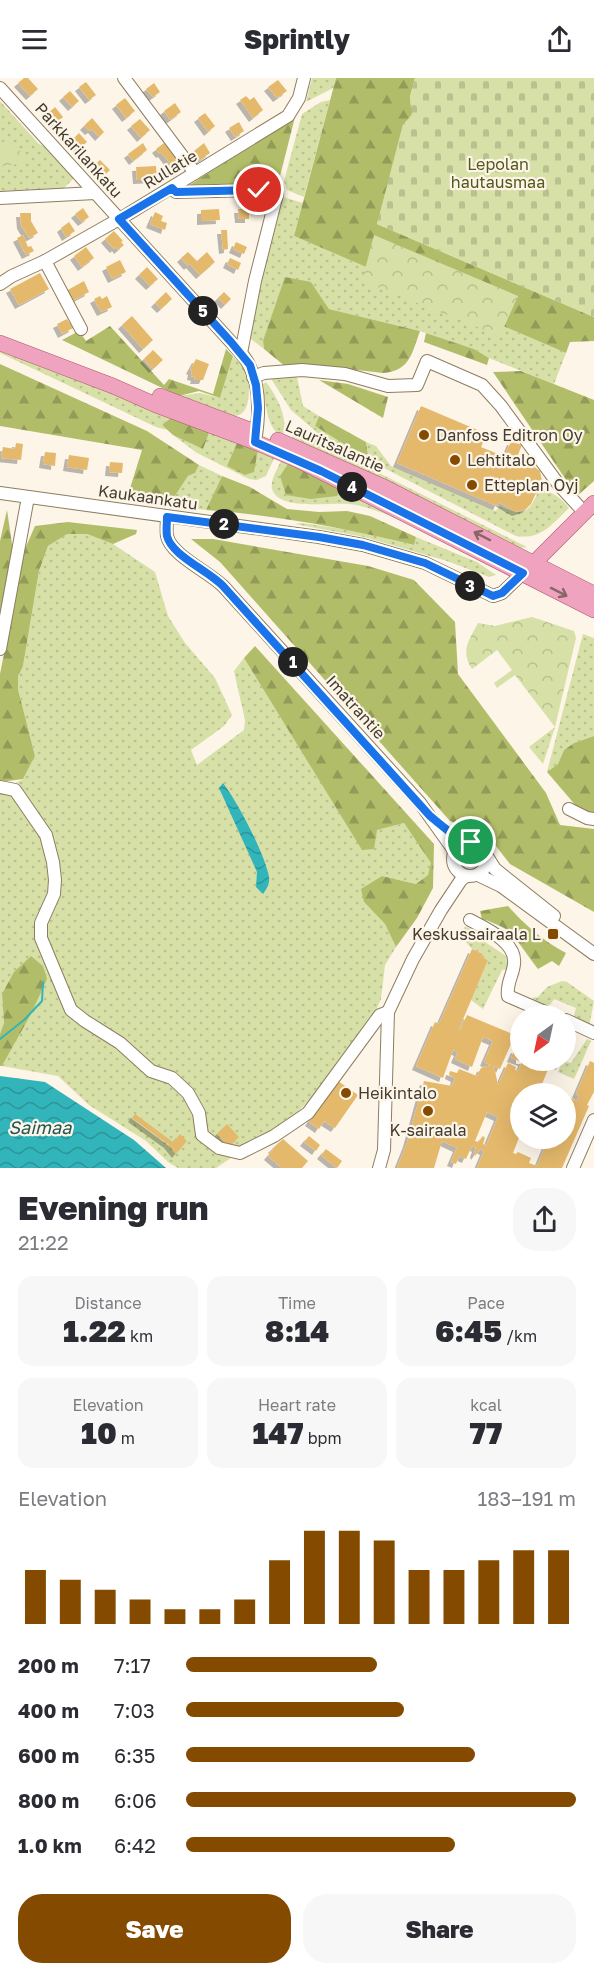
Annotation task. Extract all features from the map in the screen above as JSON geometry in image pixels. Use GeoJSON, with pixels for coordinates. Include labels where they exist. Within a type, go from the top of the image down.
{"type":"FeatureCollection","features":[{"type":"Feature","properties":{"kind":"main road","name":"Lauritsalantie"},"geometry":{"type":"LineString","coordinates":[[0,343],[114,386],[156,405],[256,437],[330,476],[529,568]]}},
{"type":"Feature","properties":{"kind":"main road"},"geometry":{"type":"LineString","coordinates":[[529,568],[589,507]]}},
{"type":"Feature","properties":{"kind":"main road"},"geometry":{"type":"LineString","coordinates":[[529,568],[594,594]]}},
{"type":"Feature","properties":{"kind":"main road"},"geometry":{"type":"LineString","coordinates":[[529,568],[594,610]]}},
{"type":"Feature","properties":{"kind":"street"},"geometry":{"type":"LineString","coordinates":[[123,78],[195,173]]}},
{"type":"Feature","properties":{"kind":"street","name":"Rullatie"},"geometry":{"type":"LineString","coordinates":[[0,284],[174,190],[195,173],[288,116],[299,98],[304,78]]}},
{"type":"Feature","properties":{"kind":"street","name":"Parkkarilankatu"},"geometry":{"type":"LineString","coordinates":[[0,88],[250,365],[258,408],[256,437]]}},
{"type":"Feature","properties":{"kind":"street"},"geometry":{"type":"LineString","coordinates":[[174,190],[259,190]]}},
{"type":"Feature","properties":{"kind":"street"},"geometry":{"type":"LineString","coordinates":[[0,198],[95,193]]}},
{"type":"Feature","properties":{"kind":"street"},"geometry":{"type":"LineString","coordinates":[[241,353],[255,281],[277,194]]}},
{"type":"Feature","properties":{"kind":"street"},"geometry":{"type":"LineString","coordinates":[[45,261],[81,329]]}},
{"type":"Feature","properties":{"kind":"street"},"geometry":{"type":"LineString","coordinates":[[253,376],[302,370],[345,374],[388,386],[417,385],[427,361],[482,385],[501,406],[559,484],[589,507]]}},
{"type":"Feature","properties":{"kind":"street","name":"Kaukaankatu"},"geometry":{"type":"LineString","coordinates":[[0,493],[363,545],[425,563],[493,596],[502,593],[529,568]]}},
{"type":"Feature","properties":{"kind":"street"},"geometry":{"type":"LineString","coordinates":[[0,649],[28,497]]}},
{"type":"Feature","properties":{"kind":"street","name":"Imatrantie"},"geometry":{"type":"LineString","coordinates":[[167,517],[167,534],[173,548],[208,572],[223,586],[430,816],[455,852]]}},
{"type":"Feature","properties":{"kind":"street"},"geometry":{"type":"LineString","coordinates":[[0,787],[15,790],[46,835],[55,880],[54,894],[41,923],[41,938],[71,1010],[120,1043],[151,1071],[172,1078],[188,1093],[198,1113],[202,1135],[219,1148],[240,1153],[274,1136],[308,1113],[380,1015],[388,1012]]}},
{"type":"Feature","properties":{"kind":"street"},"geometry":{"type":"LineString","coordinates":[[569,809],[594,819]]}},
{"type":"Feature","properties":{"kind":"street","name":"Imatrantie"},"geometry":{"type":"LineString","coordinates":[[430,816],[466,842]]}},
{"type":"Feature","properties":{"kind":"street"},"geometry":{"type":"LineString","coordinates":[[441,910],[455,867],[453,859],[455,852],[466,842],[471,842],[480,845],[502,876],[594,945]]}},
{"type":"Feature","properties":{"kind":"street"},"geometry":{"type":"LineString","coordinates":[[379,1168],[384,1150],[388,1012],[413,959],[441,910],[461,880],[486,868],[488,858]]}},
{"type":"Feature","properties":{"kind":"street"},"geometry":{"type":"LineString","coordinates":[[455,867],[472,876],[501,886],[594,954]]}},
{"type":"Feature","properties":{"kind":"street"},"geometry":{"type":"LineString","coordinates":[[470,920],[510,948],[515,962],[507,990],[508,996],[529,1005]]}},
{"type":"Feature","properties":{"kind":"street"},"geometry":{"type":"LineString","coordinates":[[576,1025],[594,1033]]}},
{"type":"Feature","properties":{"kind":"street"},"geometry":{"type":"LineString","coordinates":[[573,1168],[594,1120]]}},
{"type":"Feature","properties":{"kind":"green space"},"geometry":{"type":"Polygon","coordinates":[[[312,78],[336,78],[333,88],[306,102],[312,78]]]}},
{"type":"Feature","properties":{"kind":"green space"},"geometry":{"type":"Polygon","coordinates":[[[336,78],[415,78],[410,98],[413,112],[377,224],[594,317],[594,341],[570,342],[566,353],[294,236],[336,78]]]}},
{"type":"Feature","properties":{"kind":"green space","name":"Lepolan hautausmaa"},"geometry":{"type":"Polygon","coordinates":[[[415,78],[594,78],[594,317],[377,224],[403,124],[412,114],[410,96],[415,78]]]}},
{"type":"Feature","properties":{"kind":"green space"},"geometry":{"type":"Polygon","coordinates":[[[330,100],[304,197],[287,190],[284,181],[302,114],[321,102],[330,100]]]}},
{"type":"Feature","properties":{"kind":"green space"},"geometry":{"type":"Polygon","coordinates":[[[0,101],[39,144],[48,148],[74,178],[64,188],[0,191],[0,101]]]}},
{"type":"Feature","properties":{"kind":"green space"},"geometry":{"type":"Polygon","coordinates":[[[295,117],[278,184],[182,190],[286,123],[295,117]]]}},
{"type":"Feature","properties":{"kind":"green space"},"geometry":{"type":"Polygon","coordinates":[[[11,141],[31,163],[0,166],[0,142],[11,141]]]}},
{"type":"Feature","properties":{"kind":"green space"},"geometry":{"type":"Polygon","coordinates":[[[283,197],[303,203],[294,236],[566,353],[554,384],[489,358],[474,349],[420,331],[329,309],[311,282],[263,341],[264,349],[247,336],[279,199],[283,197]]]}},
{"type":"Feature","properties":{"kind":"green space"},"geometry":{"type":"Polygon","coordinates":[[[374,235],[518,296],[500,336],[362,281],[374,235]]]}},
{"type":"Feature","properties":{"kind":"green space"},"geometry":{"type":"Polygon","coordinates":[[[285,277],[311,282],[329,309],[420,331],[409,360],[399,369],[383,373],[305,364],[286,367],[264,349],[263,341],[285,277]]]}},
{"type":"Feature","properties":{"kind":"green space"},"geometry":{"type":"Polygon","coordinates":[[[110,326],[164,385],[169,379],[213,394],[226,349],[233,356],[220,398],[199,391],[179,396],[62,340],[79,331],[86,341],[110,326]]]}},
{"type":"Feature","properties":{"kind":"green space"},"geometry":{"type":"Polygon","coordinates":[[[426,333],[474,349],[489,358],[487,365],[424,342],[426,333]]]}},
{"type":"Feature","properties":{"kind":"green space"},"geometry":{"type":"Polygon","coordinates":[[[0,349],[172,417],[162,425],[167,430],[156,427],[0,353],[0,349]]]}},
{"type":"Feature","properties":{"kind":"green space"},"geometry":{"type":"Polygon","coordinates":[[[233,356],[244,369],[248,380],[248,401],[239,415],[232,416],[213,411],[179,396],[200,393],[220,398],[233,356]]]}},
{"type":"Feature","properties":{"kind":"green space"},"geometry":{"type":"Polygon","coordinates":[[[0,364],[147,431],[199,465],[195,473],[188,476],[169,505],[126,501],[142,450],[0,426],[0,364]]]}},
{"type":"Feature","properties":{"kind":"green space"},"geometry":{"type":"Polygon","coordinates":[[[521,371],[594,400],[594,481],[577,496],[493,372],[521,371]]]}},
{"type":"Feature","properties":{"kind":"green space"},"geometry":{"type":"Polygon","coordinates":[[[292,374],[297,377],[303,406],[319,416],[315,426],[368,455],[366,442],[376,446],[391,466],[496,511],[499,506],[519,512],[524,511],[528,509],[539,490],[556,495],[569,508],[546,530],[533,536],[516,536],[320,435],[291,410],[270,377],[292,374]]]}},
{"type":"Feature","properties":{"kind":"green space"},"geometry":{"type":"Polygon","coordinates":[[[319,380],[348,384],[388,397],[383,418],[319,380]]]}},
{"type":"Feature","properties":{"kind":"green space"},"geometry":{"type":"Polygon","coordinates":[[[266,382],[278,401],[283,416],[282,437],[270,421],[262,385],[266,382]]]}},
{"type":"Feature","properties":{"kind":"green space"},"geometry":{"type":"Polygon","coordinates":[[[319,416],[366,442],[368,455],[349,447],[315,426],[319,416]]]}},
{"type":"Feature","properties":{"kind":"green space"},"geometry":{"type":"Polygon","coordinates":[[[172,417],[210,430],[203,449],[173,435],[162,425],[172,417]]]}},
{"type":"Feature","properties":{"kind":"green space"},"geometry":{"type":"Polygon","coordinates":[[[210,430],[275,456],[266,476],[257,480],[249,479],[197,453],[173,435],[203,448],[210,430]]]}},
{"type":"Feature","properties":{"kind":"green space"},"geometry":{"type":"Polygon","coordinates":[[[303,430],[337,452],[527,547],[521,548],[507,544],[291,441],[293,435],[303,430]]]}},
{"type":"Feature","properties":{"kind":"green space"},"geometry":{"type":"Polygon","coordinates":[[[238,441],[258,449],[254,472],[245,475],[227,466],[238,441]]]}},
{"type":"Feature","properties":{"kind":"green space"},"geometry":{"type":"Polygon","coordinates":[[[282,459],[456,546],[388,515],[360,506],[288,502],[280,498],[274,493],[272,485],[282,459]]]}},
{"type":"Feature","properties":{"kind":"green space"},"geometry":{"type":"Polygon","coordinates":[[[288,464],[341,488],[337,496],[311,499],[286,495],[280,476],[288,464]]]}},
{"type":"Feature","properties":{"kind":"green space"},"geometry":{"type":"Polygon","coordinates":[[[199,465],[222,476],[206,510],[169,505],[188,476],[195,473],[199,465]]]}},
{"type":"Feature","properties":{"kind":"green space"},"geometry":{"type":"Polygon","coordinates":[[[222,476],[250,487],[287,509],[319,512],[347,511],[370,516],[416,537],[414,545],[311,523],[206,510],[222,476]]]}},
{"type":"Feature","properties":{"kind":"green space"},"geometry":{"type":"Polygon","coordinates":[[[7,510],[13,551],[0,621],[0,541],[7,510]]]}},
{"type":"Feature","properties":{"kind":"green space"},"geometry":{"type":"Polygon","coordinates":[[[68,522],[137,530],[136,534],[113,544],[87,534],[67,534],[48,546],[39,571],[23,666],[18,676],[18,689],[35,756],[23,779],[0,782],[0,674],[24,551],[35,526],[68,522]]]}},
{"type":"Feature","properties":{"kind":"green space"},"geometry":{"type":"Polygon","coordinates":[[[295,524],[356,531],[413,545],[416,537],[477,562],[496,575],[489,577],[447,561],[364,537],[295,524]]]}},
{"type":"Feature","properties":{"kind":"green space"},"geometry":{"type":"Polygon","coordinates":[[[66,534],[87,534],[113,544],[155,572],[168,616],[185,643],[215,678],[232,715],[224,726],[191,750],[197,765],[244,730],[245,720],[234,671],[244,658],[362,849],[376,830],[404,823],[432,864],[428,875],[416,884],[382,876],[364,902],[385,924],[396,947],[385,965],[381,999],[371,1022],[324,1084],[294,1116],[216,1168],[178,1168],[168,1162],[146,1141],[89,1105],[58,1076],[2,1066],[30,1016],[2,994],[4,1023],[0,1034],[0,792],[23,779],[35,756],[18,689],[18,676],[23,666],[39,571],[48,546],[66,534]]]}},
{"type":"Feature","properties":{"kind":"green space"},"geometry":{"type":"Polygon","coordinates":[[[191,539],[213,539],[368,566],[414,580],[455,622],[458,674],[546,793],[560,825],[594,829],[594,912],[510,864],[488,836],[450,821],[220,562],[191,539]]]}},
{"type":"Feature","properties":{"kind":"green space"},"geometry":{"type":"Polygon","coordinates":[[[532,617],[574,631],[576,638],[555,727],[515,675],[497,688],[494,683],[512,670],[497,650],[472,669],[468,663],[467,646],[478,623],[495,626],[532,617]]]}},
{"type":"Feature","properties":{"kind":"green space"},"geometry":{"type":"Polygon","coordinates":[[[583,634],[594,638],[594,736],[574,743],[564,750],[558,764],[547,772],[583,634]]]}},
{"type":"Feature","properties":{"kind":"green space"},"geometry":{"type":"Polygon","coordinates":[[[255,646],[434,844],[433,888],[417,918],[396,947],[385,924],[364,902],[361,889],[382,876],[416,884],[428,875],[431,863],[404,823],[377,830],[374,849],[362,850],[244,658],[255,646]]]}},
{"type":"Feature","properties":{"kind":"green space"},"geometry":{"type":"Polygon","coordinates":[[[555,727],[543,764],[529,747],[555,727]]]}},
{"type":"Feature","properties":{"kind":"green space"},"geometry":{"type":"Polygon","coordinates":[[[594,736],[594,814],[577,807],[547,772],[558,764],[564,750],[574,743],[594,736]]]}},
{"type":"Feature","properties":{"kind":"green space"},"geometry":{"type":"Polygon","coordinates":[[[508,906],[535,932],[566,953],[559,966],[552,961],[538,969],[517,941],[502,927],[486,920],[483,924],[480,911],[508,906]]]}},
{"type":"Feature","properties":{"kind":"green space"},"geometry":{"type":"Polygon","coordinates":[[[465,927],[478,931],[479,938],[506,956],[508,969],[502,970],[483,1009],[471,1000],[488,960],[482,957],[483,954],[472,949],[459,934],[465,927]]]}},
{"type":"Feature","properties":{"kind":"green space"},"geometry":{"type":"Polygon","coordinates":[[[31,956],[43,966],[47,979],[30,1016],[0,1066],[0,1034],[4,1023],[2,994],[14,972],[31,956]]]}},
{"type":"Feature","properties":{"kind":"green space"},"geometry":{"type":"Polygon","coordinates":[[[562,981],[567,982],[594,1001],[589,1027],[576,1020],[576,1005],[569,1005],[554,999],[550,1005],[538,1005],[530,1001],[534,997],[537,998],[547,987],[562,981]]]}},
{"type":"Feature","properties":{"kind":"green space"},"geometry":{"type":"Polygon","coordinates":[[[587,1039],[591,1041],[574,1079],[558,1072],[576,1071],[576,1056],[587,1039]]]}},
{"type":"Feature","properties":{"kind":"water"},"geometry":{"type":"Polygon","coordinates":[[[223,783],[236,802],[262,855],[269,877],[263,894],[256,887],[257,872],[219,788],[223,783]]]}},
{"type":"Feature","properties":{"kind":"water","name":"Saimaa"},"geometry":{"type":"Polygon","coordinates":[[[0,1076],[45,1082],[134,1140],[166,1168],[0,1168],[0,1076]]]}},
{"type":"Feature","properties":{"kind":"building"},"geometry":{"type":"Polygon","coordinates":[[[28,78],[38,89],[30,96],[18,83],[28,78]]]}},
{"type":"Feature","properties":{"kind":"building"},"geometry":{"type":"Polygon","coordinates":[[[278,80],[287,91],[277,98],[268,87],[278,80]]]}},
{"type":"Feature","properties":{"kind":"building"},"geometry":{"type":"Polygon","coordinates":[[[86,82],[96,95],[89,100],[79,87],[86,82]]]}},
{"type":"Feature","properties":{"kind":"building"},"geometry":{"type":"Polygon","coordinates":[[[154,83],[160,92],[153,97],[146,89],[154,83]]]}},
{"type":"Feature","properties":{"kind":"building"},"geometry":{"type":"Polygon","coordinates":[[[70,91],[79,101],[72,107],[63,97],[70,91]]]}},
{"type":"Feature","properties":{"kind":"building"},"geometry":{"type":"Polygon","coordinates":[[[246,96],[250,100],[254,97],[263,110],[253,118],[240,100],[246,96]]]}},
{"type":"Feature","properties":{"kind":"building"},"geometry":{"type":"Polygon","coordinates":[[[125,98],[135,111],[126,118],[116,105],[125,98]]]}},
{"type":"Feature","properties":{"kind":"building"},"geometry":{"type":"Polygon","coordinates":[[[175,103],[181,112],[170,120],[164,111],[175,103]]]}},
{"type":"Feature","properties":{"kind":"building"},"geometry":{"type":"Polygon","coordinates":[[[55,107],[63,117],[55,124],[46,115],[55,107]]]}},
{"type":"Feature","properties":{"kind":"building"},"geometry":{"type":"Polygon","coordinates":[[[205,113],[215,126],[208,132],[198,118],[205,113]]]}},
{"type":"Feature","properties":{"kind":"building"},"geometry":{"type":"Polygon","coordinates":[[[92,118],[104,132],[99,137],[92,129],[89,131],[84,126],[92,118]]]}},
{"type":"Feature","properties":{"kind":"building"},"geometry":{"type":"Polygon","coordinates":[[[140,119],[150,130],[141,138],[131,126],[140,119]]]}},
{"type":"Feature","properties":{"kind":"building"},"geometry":{"type":"Polygon","coordinates":[[[239,122],[244,131],[235,137],[229,128],[239,122]]]}},
{"type":"Feature","properties":{"kind":"building"},"geometry":{"type":"Polygon","coordinates":[[[79,133],[87,142],[79,149],[71,141],[79,133]]]}},
{"type":"Feature","properties":{"kind":"building"},"geometry":{"type":"Polygon","coordinates":[[[143,143],[147,150],[133,161],[128,154],[143,143]]]}},
{"type":"Feature","properties":{"kind":"building"},"geometry":{"type":"Polygon","coordinates":[[[164,143],[183,168],[177,173],[162,153],[160,154],[156,149],[164,143]]]}},
{"type":"Feature","properties":{"kind":"building"},"geometry":{"type":"Polygon","coordinates":[[[204,143],[210,153],[200,160],[194,151],[204,143]]]}},
{"type":"Feature","properties":{"kind":"building"},"geometry":{"type":"Polygon","coordinates":[[[100,160],[110,170],[103,177],[93,166],[100,160]]]}},
{"type":"Feature","properties":{"kind":"building"},"geometry":{"type":"Polygon","coordinates":[[[156,166],[157,179],[137,180],[136,167],[156,166]]]}},
{"type":"Feature","properties":{"kind":"building"},"geometry":{"type":"Polygon","coordinates":[[[83,208],[89,217],[82,222],[75,214],[83,208]]]}},
{"type":"Feature","properties":{"kind":"building"},"geometry":{"type":"Polygon","coordinates":[[[219,209],[220,220],[201,221],[201,210],[219,209]]]}},
{"type":"Feature","properties":{"kind":"building"},"geometry":{"type":"Polygon","coordinates":[[[238,209],[249,209],[249,219],[239,219],[238,209]]]}},
{"type":"Feature","properties":{"kind":"building"},"geometry":{"type":"Polygon","coordinates":[[[155,212],[163,216],[161,221],[167,223],[165,230],[150,224],[155,212]]]}},
{"type":"Feature","properties":{"kind":"building"},"geometry":{"type":"Polygon","coordinates":[[[20,213],[31,213],[31,221],[38,233],[29,238],[21,225],[20,213]]]}},
{"type":"Feature","properties":{"kind":"building"},"geometry":{"type":"Polygon","coordinates":[[[69,222],[75,231],[66,237],[61,228],[69,222]]]}},
{"type":"Feature","properties":{"kind":"building"},"geometry":{"type":"Polygon","coordinates":[[[221,230],[227,230],[228,249],[223,250],[221,230]]]}},
{"type":"Feature","properties":{"kind":"building"},"geometry":{"type":"Polygon","coordinates":[[[114,231],[124,245],[118,250],[116,247],[114,249],[105,239],[114,231]]]}},
{"type":"Feature","properties":{"kind":"building"},"geometry":{"type":"Polygon","coordinates":[[[23,235],[28,247],[31,246],[34,251],[26,255],[17,238],[23,235]]]}},
{"type":"Feature","properties":{"kind":"building"},"geometry":{"type":"Polygon","coordinates":[[[236,242],[247,247],[244,254],[233,249],[236,242]]]}},
{"type":"Feature","properties":{"kind":"building"},"geometry":{"type":"Polygon","coordinates":[[[86,247],[94,258],[82,267],[74,256],[86,247]]]}},
{"type":"Feature","properties":{"kind":"building"},"geometry":{"type":"Polygon","coordinates":[[[188,252],[197,261],[207,252],[215,262],[200,275],[181,258],[188,252]]]}},
{"type":"Feature","properties":{"kind":"building"},"geometry":{"type":"Polygon","coordinates":[[[230,258],[241,263],[238,270],[227,264],[230,258]]]}},
{"type":"Feature","properties":{"kind":"building"},"geometry":{"type":"Polygon","coordinates":[[[120,260],[126,272],[112,279],[106,267],[120,260]]]}},
{"type":"Feature","properties":{"kind":"building"},"geometry":{"type":"Polygon","coordinates":[[[147,267],[158,279],[150,286],[139,275],[147,267]]]}},
{"type":"Feature","properties":{"kind":"building"},"geometry":{"type":"Polygon","coordinates":[[[40,273],[49,289],[19,305],[10,289],[40,273]]]}},
{"type":"Feature","properties":{"kind":"building"},"geometry":{"type":"Polygon","coordinates":[[[84,281],[89,292],[72,301],[66,291],[84,281]]]}},
{"type":"Feature","properties":{"kind":"building"},"geometry":{"type":"Polygon","coordinates":[[[166,292],[172,299],[161,309],[155,303],[166,292]]]}},
{"type":"Feature","properties":{"kind":"building"},"geometry":{"type":"Polygon","coordinates":[[[224,292],[231,299],[225,305],[218,298],[224,292]]]}},
{"type":"Feature","properties":{"kind":"building"},"geometry":{"type":"Polygon","coordinates":[[[100,296],[102,299],[107,296],[112,307],[101,312],[94,299],[100,296]]]}},
{"type":"Feature","properties":{"kind":"building"},"geometry":{"type":"Polygon","coordinates":[[[132,316],[153,340],[143,349],[122,325],[132,316]]]}},
{"type":"Feature","properties":{"kind":"building"},"geometry":{"type":"Polygon","coordinates":[[[67,319],[73,328],[62,334],[57,324],[67,319]]]}},
{"type":"Feature","properties":{"kind":"building"},"geometry":{"type":"Polygon","coordinates":[[[153,350],[163,360],[153,369],[144,359],[153,350]]]}},
{"type":"Feature","properties":{"kind":"building"},"geometry":{"type":"Polygon","coordinates":[[[196,359],[209,364],[203,380],[194,380],[195,377],[191,376],[192,371],[190,370],[196,359]]]}},
{"type":"Feature","properties":{"kind":"building","name":"Lehtitalo"},"geometry":{"type":"Polygon","coordinates":[[[421,406],[487,434],[481,447],[515,461],[516,458],[540,471],[543,486],[541,490],[538,489],[531,504],[526,509],[516,512],[499,502],[497,506],[397,463],[421,406]]]}},
{"type":"Feature","properties":{"kind":"building"},"geometry":{"type":"Polygon","coordinates":[[[511,441],[522,445],[517,457],[506,453],[511,441]]]}},
{"type":"Feature","properties":{"kind":"building"},"geometry":{"type":"Polygon","coordinates":[[[16,443],[23,444],[21,460],[1,458],[3,447],[15,449],[16,443]]]}},
{"type":"Feature","properties":{"kind":"building"},"geometry":{"type":"Polygon","coordinates":[[[45,452],[56,453],[55,466],[43,464],[45,452]]]}},
{"type":"Feature","properties":{"kind":"building"},"geometry":{"type":"Polygon","coordinates":[[[69,455],[89,458],[87,470],[67,467],[69,455]]]}},
{"type":"Feature","properties":{"kind":"building"},"geometry":{"type":"Polygon","coordinates":[[[110,462],[123,463],[122,473],[109,472],[110,462]]]}},
{"type":"Feature","properties":{"kind":"building"},"geometry":{"type":"Polygon","coordinates":[[[472,949],[483,954],[482,957],[488,960],[459,1029],[467,1015],[510,1033],[510,1046],[500,1069],[494,1066],[498,1085],[508,1063],[510,1071],[547,1071],[542,1083],[510,1083],[510,1149],[515,1149],[513,1153],[518,1152],[531,1158],[529,1163],[537,1166],[544,1149],[570,1149],[562,1168],[477,1168],[484,1151],[480,1149],[475,1156],[476,1148],[472,1146],[466,1159],[459,1156],[456,1164],[451,1162],[457,1148],[442,1141],[434,1168],[397,1168],[407,1143],[424,1081],[452,1086],[455,1078],[449,1075],[450,1071],[457,1073],[459,1069],[477,1076],[481,1068],[491,1065],[484,1062],[493,1041],[483,1037],[472,1067],[455,1059],[458,1052],[453,1050],[443,1078],[416,1066],[435,1022],[439,1024],[472,949]],[[487,1112],[475,1141],[478,1142],[483,1136],[485,1138],[483,1144],[486,1146],[498,1117],[487,1112]]]}},
{"type":"Feature","properties":{"kind":"building"},"geometry":{"type":"Polygon","coordinates":[[[590,1061],[594,1063],[594,1092],[587,1105],[589,1106],[576,1136],[576,1101],[579,1096],[576,1094],[590,1061]]]}},
{"type":"Feature","properties":{"kind":"building"},"geometry":{"type":"Polygon","coordinates":[[[338,1081],[358,1095],[335,1128],[324,1121],[319,1129],[309,1122],[338,1081]]]}},
{"type":"Feature","properties":{"kind":"building"},"geometry":{"type":"Polygon","coordinates":[[[135,1114],[173,1142],[180,1134],[187,1141],[176,1154],[168,1144],[132,1118],[135,1114]]]}},
{"type":"Feature","properties":{"kind":"building"},"geometry":{"type":"Polygon","coordinates":[[[227,1124],[239,1137],[229,1147],[217,1134],[227,1124]]]}},
{"type":"Feature","properties":{"kind":"building"},"geometry":{"type":"Polygon","coordinates":[[[309,1136],[320,1145],[316,1151],[304,1142],[309,1136]]]}},
{"type":"Feature","properties":{"kind":"building"},"geometry":{"type":"Polygon","coordinates":[[[283,1139],[308,1161],[302,1168],[282,1168],[268,1156],[283,1139]]]}},
{"type":"Feature","properties":{"kind":"building"},"geometry":{"type":"Polygon","coordinates":[[[326,1149],[342,1161],[337,1168],[321,1155],[326,1149]]]}},
{"type":"Feature","properties":{"kind":"waterway"},"geometry":{"type":"LineString","coordinates":[[0,1039],[24,1020],[42,1001],[43,982]]}},
{"type":"Feature","properties":{"kind":"place","name":"Danfoss Editron Oy"},"geometry":{"type":"Point","coordinates":[424,435]}},
{"type":"Feature","properties":{"kind":"place","name":"Lehtitalo"},"geometry":{"type":"Point","coordinates":[455,460]}},
{"type":"Feature","properties":{"kind":"place","name":"Etteplan Oyj"},"geometry":{"type":"Point","coordinates":[472,485]}},
{"type":"Feature","properties":{"kind":"place","name":"Keskussairaala L"},"geometry":{"type":"Point","coordinates":[553,934]}},
{"type":"Feature","properties":{"kind":"place","name":"Heikintalo"},"geometry":{"type":"Point","coordinates":[346,1093]}},
{"type":"Feature","properties":{"kind":"place","name":"K-sairaala"},"geometry":{"type":"Point","coordinates":[428,1111]}},
{"type":"Feature","properties":{"kind":"route"},"geometry":{"type":"LineString","coordinates":[[259,190],[176,192],[172,188],[119,219],[250,365],[256,385],[258,408],[255,442],[321,471],[523,573],[502,593],[493,596],[425,563],[363,545],[319,537],[167,517],[168,540],[179,554],[216,578],[430,816],[460,839],[471,842]]}}]}
